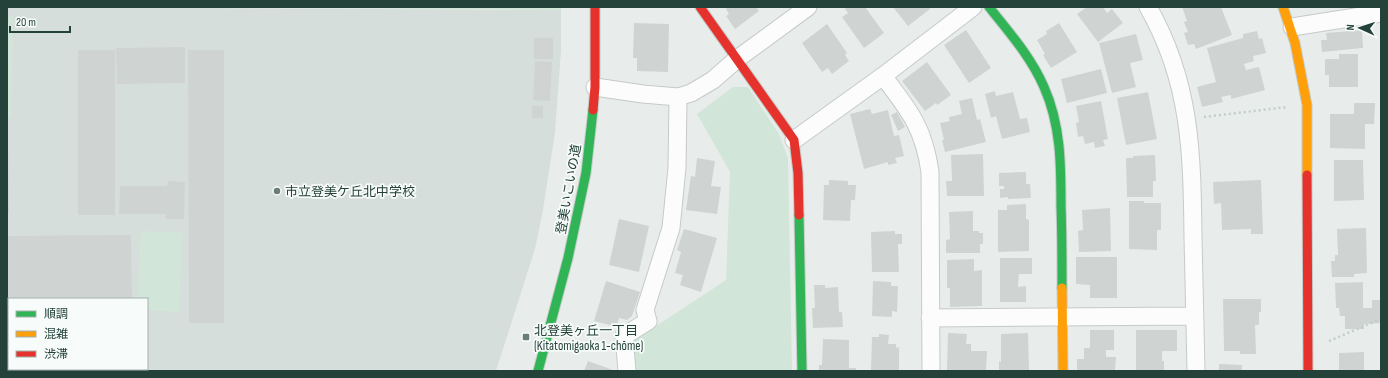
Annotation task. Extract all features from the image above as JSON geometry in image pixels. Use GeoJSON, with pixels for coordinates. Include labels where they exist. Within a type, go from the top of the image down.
{"type":"FeatureCollection","features":[{"type":"Feature","properties":{"kind":"street","name":"登美いこいの道"},"geometry":{"type":"LineString","coordinates":[[538,371],[568,258],[586,173],[595,87],[595,7]]}},
{"type":"Feature","properties":{"kind":"street"},"geometry":{"type":"LineString","coordinates":[[700,7],[794,140],[798,172],[802,371]]}},
{"type":"Feature","properties":{"kind":"street"},"geometry":{"type":"LineString","coordinates":[[595,87],[643,94],[678,97],[691,93],[713,80],[738,59],[808,7]]}},
{"type":"Feature","properties":{"kind":"street"},"geometry":{"type":"LineString","coordinates":[[794,140],[883,76],[973,7]]}},
{"type":"Feature","properties":{"kind":"street"},"geometry":{"type":"LineString","coordinates":[[989,7],[1033,66],[1042,82],[1055,118],[1059,137],[1061,156],[1063,371]]}},
{"type":"Feature","properties":{"kind":"street"},"geometry":{"type":"LineString","coordinates":[[1148,7],[1171,55],[1183,96],[1187,119],[1192,167],[1196,371]]}},
{"type":"Feature","properties":{"kind":"street"},"geometry":{"type":"LineString","coordinates":[[1283,7],[1292,27],[1301,64],[1307,105],[1308,371]]}},
{"type":"Feature","properties":{"kind":"street"},"geometry":{"type":"LineString","coordinates":[[1292,27],[1381,13]]}},
{"type":"Feature","properties":{"kind":"street"},"geometry":{"type":"LineString","coordinates":[[883,76],[905,103],[913,116],[920,130],[928,158],[930,172],[931,371]]}},
{"type":"Feature","properties":{"kind":"street"},"geometry":{"type":"LineString","coordinates":[[627,371],[624,336],[648,321],[645,310],[671,228],[677,168],[678,97]]}},
{"type":"Feature","properties":{"kind":"street"},"geometry":{"type":"LineString","coordinates":[[930,318],[1194,316]]}},
{"type":"Feature","properties":{"kind":"path"},"geometry":{"type":"LineString","coordinates":[[1187,119],[1307,105]]}},
{"type":"Feature","properties":{"kind":"path"},"geometry":{"type":"LineString","coordinates":[[1308,349],[1381,319]]}},
{"type":"Feature","properties":{"kind":"shaded area","name":"市立登美ケ丘北中学校"},"geometry":{"type":"Polygon","coordinates":[[[7,7],[561,10],[561,51],[555,133],[543,210],[535,249],[496,371],[7,371],[7,7]]]}},
{"type":"Feature","properties":{"kind":"green space"},"geometry":{"type":"Polygon","coordinates":[[[167,7],[561,7],[561,10],[167,7]]]}},
{"type":"Feature","properties":{"kind":"green space"},"geometry":{"type":"Polygon","coordinates":[[[7,16],[13,16],[11,118],[7,118],[7,16]]]}},
{"type":"Feature","properties":{"kind":"green space"},"geometry":{"type":"Polygon","coordinates":[[[733,87],[748,87],[779,134],[788,158],[792,371],[634,371],[632,342],[726,280],[730,172],[697,114],[733,87]]]}},
{"type":"Feature","properties":{"kind":"green space"},"geometry":{"type":"Polygon","coordinates":[[[141,231],[182,233],[179,312],[148,310],[148,298],[138,298],[141,231]]]}},
{"type":"Feature","properties":{"kind":"building"},"geometry":{"type":"Polygon","coordinates":[[[728,7],[756,7],[759,11],[735,29],[726,16],[729,14],[726,9],[728,7]]]}},
{"type":"Feature","properties":{"kind":"building"},"geometry":{"type":"Polygon","coordinates":[[[847,7],[865,7],[884,33],[864,48],[842,17],[848,13],[845,9],[847,7]]]}},
{"type":"Feature","properties":{"kind":"building"},"geometry":{"type":"Polygon","coordinates":[[[893,7],[929,7],[930,9],[908,26],[893,7]]]}},
{"type":"Feature","properties":{"kind":"building"},"geometry":{"type":"Polygon","coordinates":[[[1087,7],[1103,7],[1107,13],[1112,9],[1123,23],[1098,42],[1077,14],[1087,7]]]}},
{"type":"Feature","properties":{"kind":"building"},"geometry":{"type":"Polygon","coordinates":[[[1182,7],[1221,7],[1232,35],[1196,49],[1194,44],[1188,45],[1184,33],[1188,32],[1184,22],[1187,21],[1182,7]]]}},
{"type":"Feature","properties":{"kind":"building"},"geometry":{"type":"Polygon","coordinates":[[[634,23],[669,24],[668,72],[637,71],[637,58],[633,58],[634,23]]]}},
{"type":"Feature","properties":{"kind":"building"},"geometry":{"type":"Polygon","coordinates":[[[1059,23],[1077,52],[1051,68],[1043,55],[1045,54],[1037,40],[1047,34],[1046,31],[1059,23]]]}},
{"type":"Feature","properties":{"kind":"building"},"geometry":{"type":"Polygon","coordinates":[[[827,24],[847,53],[845,55],[849,61],[832,74],[828,68],[822,72],[802,43],[827,24]]]}},
{"type":"Feature","properties":{"kind":"building"},"geometry":{"type":"Polygon","coordinates":[[[966,30],[991,68],[969,83],[944,45],[966,30]]]}},
{"type":"Feature","properties":{"kind":"building"},"geometry":{"type":"Polygon","coordinates":[[[1362,30],[1363,48],[1322,52],[1321,40],[1327,40],[1326,33],[1362,30]]]}},
{"type":"Feature","properties":{"kind":"building"},"geometry":{"type":"Polygon","coordinates":[[[1257,31],[1259,39],[1262,38],[1266,53],[1253,56],[1254,61],[1244,64],[1246,70],[1259,67],[1265,90],[1231,99],[1231,95],[1221,97],[1223,102],[1202,107],[1197,87],[1216,82],[1207,48],[1243,38],[1243,34],[1257,31]]]}},
{"type":"Feature","properties":{"kind":"building"},"geometry":{"type":"Polygon","coordinates":[[[1136,34],[1143,60],[1130,63],[1136,87],[1112,93],[1099,43],[1136,34]]]}},
{"type":"Feature","properties":{"kind":"building"},"geometry":{"type":"Polygon","coordinates":[[[534,38],[553,38],[553,59],[534,59],[534,38]]]}},
{"type":"Feature","properties":{"kind":"building"},"geometry":{"type":"Polygon","coordinates":[[[185,47],[185,83],[117,84],[116,48],[185,47]]]}},
{"type":"Feature","properties":{"kind":"building"},"geometry":{"type":"Polygon","coordinates":[[[78,50],[115,50],[115,215],[78,215],[78,50]]]}},
{"type":"Feature","properties":{"kind":"building"},"geometry":{"type":"Polygon","coordinates":[[[188,50],[224,50],[224,323],[189,323],[188,50]]]}},
{"type":"Feature","properties":{"kind":"building"},"geometry":{"type":"Polygon","coordinates":[[[1339,54],[1358,54],[1358,87],[1329,87],[1329,75],[1325,75],[1325,59],[1339,59],[1339,54]]]}},
{"type":"Feature","properties":{"kind":"building"},"geometry":{"type":"Polygon","coordinates":[[[535,61],[552,62],[550,101],[533,100],[535,61]]]}},
{"type":"Feature","properties":{"kind":"building"},"geometry":{"type":"Polygon","coordinates":[[[927,62],[951,95],[925,111],[902,81],[927,62]]]}},
{"type":"Feature","properties":{"kind":"building"},"geometry":{"type":"Polygon","coordinates":[[[1101,69],[1107,93],[1067,103],[1061,79],[1101,69]]]}},
{"type":"Feature","properties":{"kind":"building"},"geometry":{"type":"Polygon","coordinates":[[[995,91],[996,96],[1013,92],[1020,119],[1027,118],[1030,132],[1002,139],[996,116],[991,118],[985,94],[995,91]]]}},
{"type":"Feature","properties":{"kind":"building"},"geometry":{"type":"Polygon","coordinates":[[[1148,92],[1157,139],[1126,145],[1117,98],[1148,92]]]}},
{"type":"Feature","properties":{"kind":"building"},"geometry":{"type":"Polygon","coordinates":[[[972,98],[977,120],[980,119],[986,142],[945,152],[940,123],[950,121],[949,117],[962,114],[959,101],[972,98]]]}},
{"type":"Feature","properties":{"kind":"building"},"geometry":{"type":"Polygon","coordinates":[[[1101,101],[1108,139],[1103,140],[1105,146],[1095,148],[1094,142],[1085,144],[1083,136],[1078,137],[1076,123],[1079,122],[1076,106],[1101,101]]]}},
{"type":"Feature","properties":{"kind":"building"},"geometry":{"type":"Polygon","coordinates":[[[1354,103],[1375,103],[1374,124],[1365,124],[1365,149],[1330,148],[1330,114],[1354,114],[1354,103]]]}},
{"type":"Feature","properties":{"kind":"building"},"geometry":{"type":"Polygon","coordinates":[[[532,106],[543,106],[543,118],[532,118],[532,106]]]}},
{"type":"Feature","properties":{"kind":"building"},"geometry":{"type":"Polygon","coordinates":[[[870,109],[872,114],[888,110],[894,136],[899,135],[904,156],[895,158],[897,163],[888,165],[888,162],[864,169],[850,114],[870,109]]]}},
{"type":"Feature","properties":{"kind":"building"},"geometry":{"type":"Polygon","coordinates":[[[897,112],[905,127],[898,131],[891,115],[897,112]]]}},
{"type":"Feature","properties":{"kind":"building"},"geometry":{"type":"Polygon","coordinates":[[[8,138],[9,213],[7,213],[8,138]]]}},
{"type":"Feature","properties":{"kind":"building"},"geometry":{"type":"Polygon","coordinates":[[[983,154],[984,196],[947,196],[946,181],[952,181],[951,155],[983,154]]]}},
{"type":"Feature","properties":{"kind":"building"},"geometry":{"type":"Polygon","coordinates":[[[1155,155],[1156,181],[1153,181],[1153,197],[1127,197],[1126,158],[1133,158],[1133,156],[1155,155]]]}},
{"type":"Feature","properties":{"kind":"building"},"geometry":{"type":"Polygon","coordinates":[[[697,158],[715,161],[711,186],[721,187],[717,214],[686,210],[691,176],[695,177],[697,158]]]}},
{"type":"Feature","properties":{"kind":"building"},"geometry":{"type":"Polygon","coordinates":[[[1334,160],[1363,160],[1364,200],[1334,201],[1334,160]]]}},
{"type":"Feature","properties":{"kind":"building"},"geometry":{"type":"Polygon","coordinates":[[[1026,172],[1026,184],[1030,184],[1031,198],[1000,198],[1000,189],[1004,189],[1004,186],[999,186],[999,173],[1026,172]]]}},
{"type":"Feature","properties":{"kind":"building"},"geometry":{"type":"Polygon","coordinates":[[[829,180],[848,181],[848,185],[856,185],[855,200],[851,200],[850,221],[823,220],[824,185],[829,185],[829,180]]]}},
{"type":"Feature","properties":{"kind":"building"},"geometry":{"type":"Polygon","coordinates":[[[1261,180],[1263,234],[1251,234],[1251,229],[1222,230],[1221,203],[1214,204],[1213,182],[1261,180]]]}},
{"type":"Feature","properties":{"kind":"building"},"geometry":{"type":"Polygon","coordinates":[[[168,181],[185,182],[184,219],[166,219],[166,214],[119,214],[120,186],[167,186],[168,181]]]}},
{"type":"Feature","properties":{"kind":"building"},"geometry":{"type":"Polygon","coordinates":[[[1129,201],[1161,203],[1161,230],[1157,230],[1157,250],[1129,249],[1129,201]]]}},
{"type":"Feature","properties":{"kind":"building"},"geometry":{"type":"Polygon","coordinates":[[[1026,204],[1026,219],[1029,220],[1029,251],[998,252],[998,210],[1007,210],[1007,205],[1026,204]]]}},
{"type":"Feature","properties":{"kind":"building"},"geometry":{"type":"Polygon","coordinates":[[[1110,208],[1111,251],[1079,252],[1078,231],[1083,230],[1082,210],[1110,208]]]}},
{"type":"Feature","properties":{"kind":"building"},"geometry":{"type":"Polygon","coordinates":[[[973,211],[973,231],[983,233],[983,244],[980,244],[980,253],[946,253],[946,240],[950,239],[949,212],[973,211]]]}},
{"type":"Feature","properties":{"kind":"building"},"geometry":{"type":"Polygon","coordinates":[[[619,219],[649,226],[639,272],[609,265],[619,219]]]}},
{"type":"Feature","properties":{"kind":"building"},"geometry":{"type":"Polygon","coordinates":[[[1366,228],[1367,273],[1354,274],[1354,277],[1332,277],[1331,261],[1335,261],[1335,255],[1338,255],[1337,229],[1366,228]]]}},
{"type":"Feature","properties":{"kind":"building"},"geometry":{"type":"Polygon","coordinates":[[[684,229],[717,238],[701,292],[680,285],[683,275],[675,273],[681,252],[677,250],[684,229]]]}},
{"type":"Feature","properties":{"kind":"building"},"geometry":{"type":"Polygon","coordinates":[[[895,231],[895,234],[902,234],[902,244],[898,244],[899,272],[872,272],[871,232],[895,231]]]}},
{"type":"Feature","properties":{"kind":"building"},"geometry":{"type":"Polygon","coordinates":[[[131,235],[132,298],[8,298],[7,321],[7,236],[131,235]]]}},
{"type":"Feature","properties":{"kind":"building"},"geometry":{"type":"Polygon","coordinates":[[[1076,257],[1117,257],[1117,298],[1090,298],[1090,285],[1076,284],[1076,257]]]}},
{"type":"Feature","properties":{"kind":"building"},"geometry":{"type":"Polygon","coordinates":[[[1000,258],[1032,258],[1032,274],[1019,274],[1018,287],[1026,286],[1026,302],[1000,302],[1000,258]]]}},
{"type":"Feature","properties":{"kind":"building"},"geometry":{"type":"Polygon","coordinates":[[[974,259],[974,271],[982,270],[982,306],[950,307],[950,288],[947,288],[947,260],[974,259]]]}},
{"type":"Feature","properties":{"kind":"building"},"geometry":{"type":"Polygon","coordinates":[[[606,281],[640,292],[632,316],[627,320],[619,318],[617,327],[594,321],[606,281]]]}},
{"type":"Feature","properties":{"kind":"building"},"geometry":{"type":"Polygon","coordinates":[[[873,281],[891,282],[891,286],[898,286],[897,312],[892,311],[892,317],[872,316],[873,281]]]}},
{"type":"Feature","properties":{"kind":"building"},"geometry":{"type":"Polygon","coordinates":[[[1363,282],[1363,308],[1372,308],[1372,300],[1381,300],[1380,323],[1364,324],[1364,329],[1345,329],[1345,316],[1340,316],[1339,308],[1336,308],[1335,283],[1363,282]]]}},
{"type":"Feature","properties":{"kind":"building"},"geometry":{"type":"Polygon","coordinates":[[[814,285],[825,285],[825,288],[838,287],[839,312],[842,312],[843,327],[813,328],[812,308],[815,308],[814,285]]]}},
{"type":"Feature","properties":{"kind":"building"},"geometry":{"type":"Polygon","coordinates":[[[1223,299],[1261,299],[1259,325],[1255,325],[1256,354],[1240,354],[1240,351],[1224,351],[1223,299]]]}},
{"type":"Feature","properties":{"kind":"building"},"geometry":{"type":"Polygon","coordinates":[[[1090,330],[1114,330],[1114,350],[1106,350],[1106,357],[1116,357],[1115,371],[1077,371],[1077,359],[1084,359],[1084,348],[1090,348],[1090,330]]]}},
{"type":"Feature","properties":{"kind":"building"},"geometry":{"type":"Polygon","coordinates":[[[1136,330],[1177,330],[1177,351],[1162,351],[1164,371],[1136,371],[1136,330]]]}},
{"type":"Feature","properties":{"kind":"building"},"geometry":{"type":"Polygon","coordinates":[[[948,333],[967,334],[966,344],[971,344],[971,351],[987,351],[986,371],[947,370],[948,333]]]}},
{"type":"Feature","properties":{"kind":"building"},"geometry":{"type":"Polygon","coordinates":[[[1028,333],[1029,371],[999,371],[999,361],[1001,362],[1001,334],[1028,333]]]}},
{"type":"Feature","properties":{"kind":"building"},"geometry":{"type":"Polygon","coordinates":[[[879,334],[889,335],[888,344],[896,344],[896,348],[899,347],[899,371],[871,371],[872,337],[879,337],[879,334]]]}},
{"type":"Feature","properties":{"kind":"building"},"geometry":{"type":"Polygon","coordinates":[[[823,339],[849,340],[849,368],[856,368],[856,371],[819,371],[819,365],[822,365],[823,339]]]}},
{"type":"Feature","properties":{"kind":"building"},"geometry":{"type":"Polygon","coordinates":[[[1364,352],[1364,371],[1339,371],[1339,353],[1364,352]]]}},
{"type":"Feature","properties":{"kind":"building"},"geometry":{"type":"Polygon","coordinates":[[[588,361],[613,370],[613,371],[584,371],[588,361]]]}},
{"type":"Feature","properties":{"kind":"building"},"geometry":{"type":"Polygon","coordinates":[[[1219,364],[1242,365],[1242,371],[1219,371],[1219,364]]]}},
{"type":"Feature","properties":{"kind":"traffic: fast"},"geometry":{"type":"LineString","coordinates":[[989,7],[1033,65],[1050,101],[1054,116],[1059,145],[1061,175],[1062,288]]}},
{"type":"Feature","properties":{"kind":"traffic: fast"},"geometry":{"type":"LineString","coordinates":[[538,371],[568,258],[586,173],[593,110]]}},
{"type":"Feature","properties":{"kind":"traffic: fast"},"geometry":{"type":"LineString","coordinates":[[799,215],[802,371]]}},
{"type":"Feature","properties":{"kind":"traffic: slow"},"geometry":{"type":"LineString","coordinates":[[1283,7],[1295,43],[1307,105],[1307,175]]}},
{"type":"Feature","properties":{"kind":"traffic: slow"},"geometry":{"type":"LineString","coordinates":[[1062,288],[1063,371]]}},
{"type":"Feature","properties":{"kind":"traffic: jam"},"geometry":{"type":"LineString","coordinates":[[593,110],[595,87],[595,7]]}},
{"type":"Feature","properties":{"kind":"traffic: jam"},"geometry":{"type":"LineString","coordinates":[[700,7],[794,140],[798,173],[799,215]]}},
{"type":"Feature","properties":{"kind":"traffic: jam"},"geometry":{"type":"LineString","coordinates":[[1307,175],[1308,371]]}},
{"type":"Feature","properties":{"kind":"place","name":"市立登美ケ丘北中学校"},"geometry":{"type":"Point","coordinates":[277,191]}},
{"type":"Feature","properties":{"kind":"place","name":"北登美ヶ丘一丁目 (Kitatomigaoka 1-chōme)"},"geometry":{"type":"Point","coordinates":[526,337]}}]}
